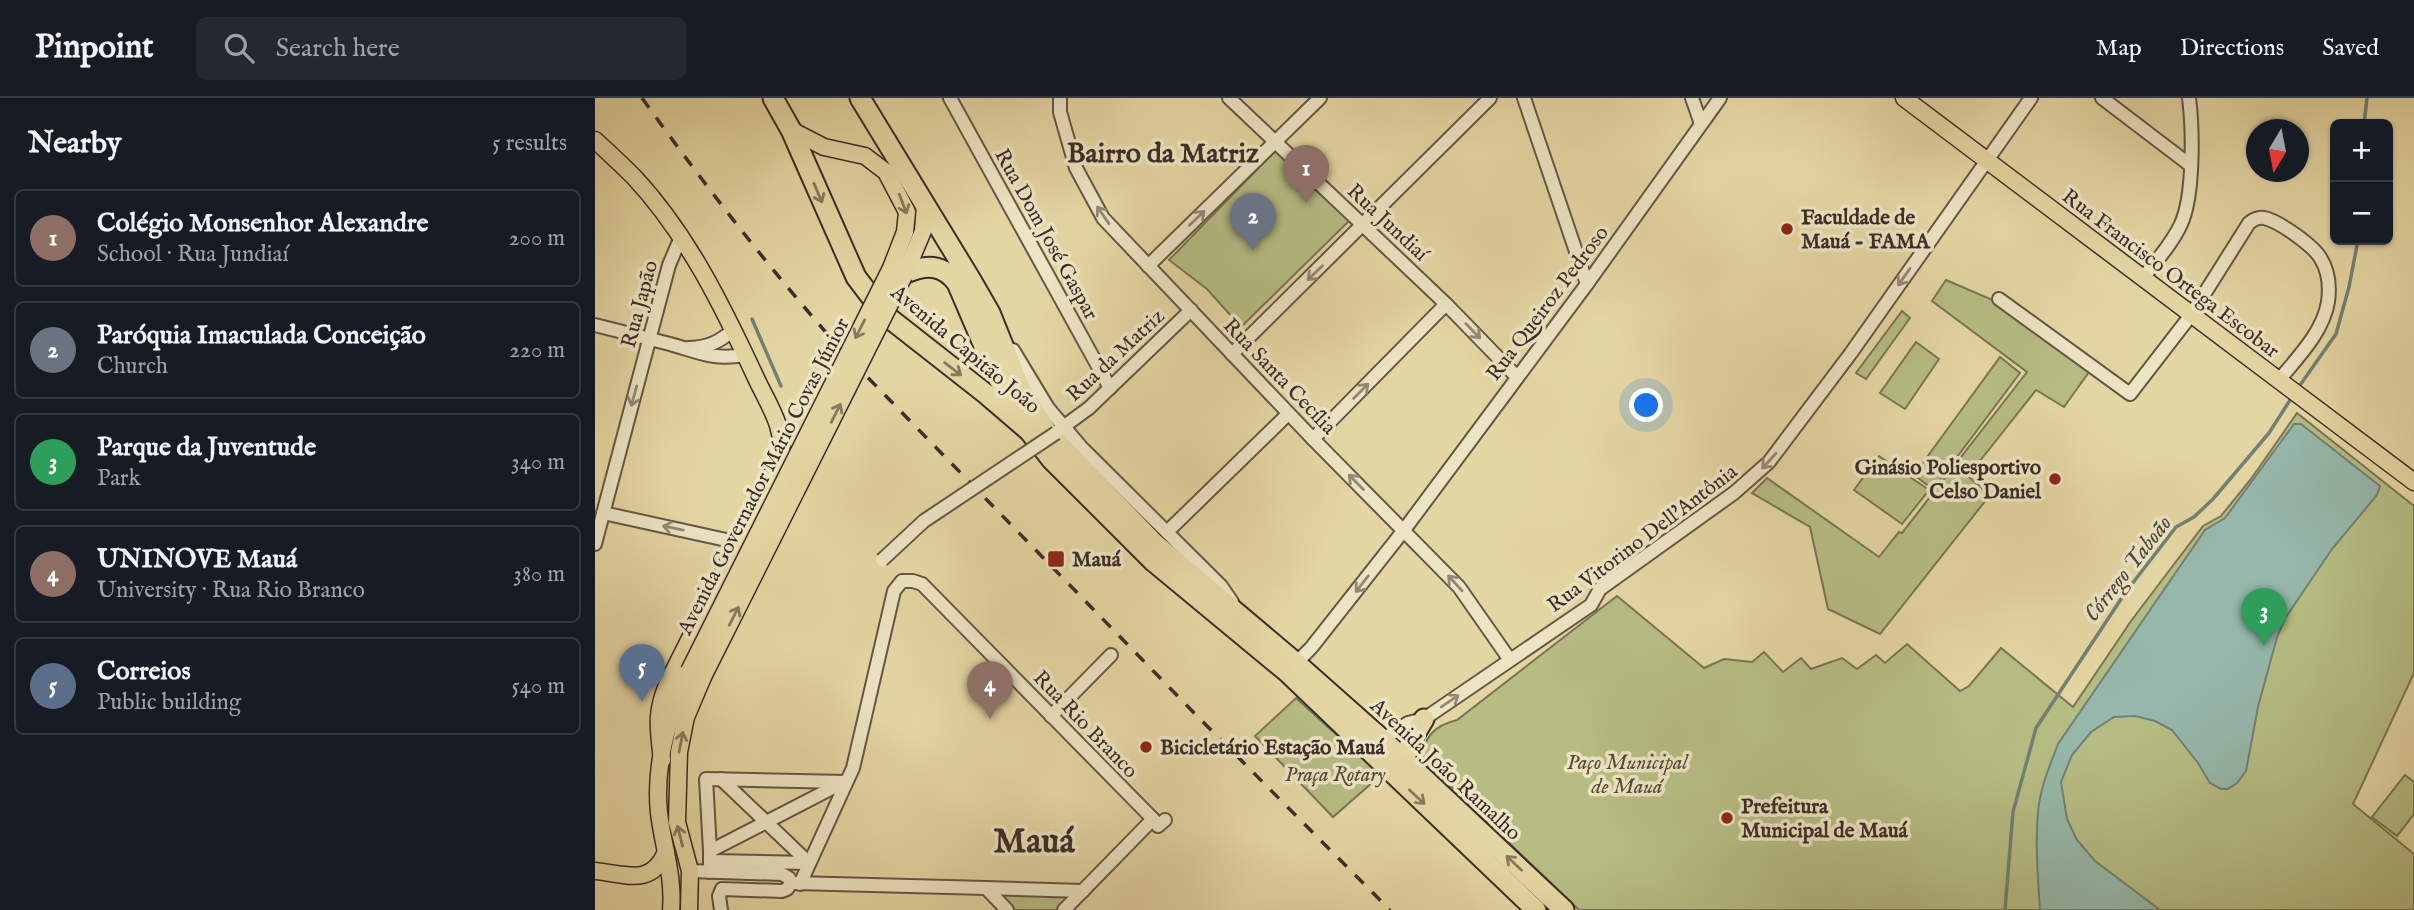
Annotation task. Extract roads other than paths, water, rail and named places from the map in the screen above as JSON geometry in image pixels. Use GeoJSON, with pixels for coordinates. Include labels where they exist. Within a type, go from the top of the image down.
{"type":"FeatureCollection","features":[{"type":"Feature","properties":{"kind":"highway","name":"Avenida Capitão João"},"geometry":{"type":"LineString","coordinates":[[860,98],[990,313],[1021,390],[1048,432],[1155,544],[1239,614],[1291,667]]}},
{"type":"Feature","properties":{"kind":"highway","name":"Avenida Capitão João"},"geometry":{"type":"LineString","coordinates":[[778,101],[846,257],[869,296],[895,324],[1029,431],[1051,459],[1154,562],[1291,667]]}},
{"type":"Feature","properties":{"kind":"highway"},"geometry":{"type":"LineString","coordinates":[[900,272],[929,266],[951,275],[957,283],[996,374],[1029,431]]}},
{"type":"Feature","properties":{"kind":"highway","name":"Avenida João Ramalho"},"geometry":{"type":"LineString","coordinates":[[1291,667],[1320,704],[1375,745],[1404,760],[1564,910]]}},
{"type":"Feature","properties":{"kind":"highway","name":"Avenida João Ramalho"},"geometry":{"type":"LineString","coordinates":[[1291,667],[1375,745],[1536,910]]}},
{"type":"Feature","properties":{"kind":"highway"},"geometry":{"type":"LineString","coordinates":[[1404,760],[1424,719]]}},
{"type":"Feature","properties":{"kind":"main road","name":"Rua Francisco Ortega Escobar"},"geometry":{"type":"LineString","coordinates":[[1903,98],[2414,482]]}},
{"type":"Feature","properties":{"kind":"main road","name":"Avenida Governador Mário Covas Júnior"},"geometry":{"type":"LineString","coordinates":[[791,130],[824,147],[865,156],[886,172],[907,212],[900,272]]}},
{"type":"Feature","properties":{"kind":"main road"},"geometry":{"type":"LineString","coordinates":[[595,139],[635,178],[681,237],[734,329],[782,438],[780,459],[659,705],[657,717],[662,760]]}},
{"type":"Feature","properties":{"kind":"main road","name":"Avenida Governador Mário Covas Júnior"},"geometry":{"type":"LineString","coordinates":[[671,910],[672,880],[659,814],[662,760],[668,723],[696,674],[923,231],[925,205]]}},
{"type":"Feature","properties":{"kind":"main road","name":"Avenida Governador Mário Covas Júnior"},"geometry":{"type":"LineString","coordinates":[[689,910],[690,871],[677,822],[679,752],[696,674]]}},
{"type":"Feature","properties":{"kind":"main road"},"geometry":{"type":"LineString","coordinates":[[595,871],[641,876],[657,869],[666,852]]}},
{"type":"Feature","properties":{"kind":"street","name":"Rua Dom José Gaspar"},"geometry":{"type":"LineString","coordinates":[[950,98],[1110,388]]}},
{"type":"Feature","properties":{"kind":"street","name":"Rua Santa Cecília"},"geometry":{"type":"LineString","coordinates":[[1060,98],[1076,168],[1103,218],[1288,414],[1459,587],[1510,660]]}},
{"type":"Feature","properties":{"kind":"street","name":"Rua Jundiaí"},"geometry":{"type":"LineString","coordinates":[[1229,98],[1446,304],[1517,377]]}},
{"type":"Feature","properties":{"kind":"street"},"geometry":{"type":"LineString","coordinates":[[1148,266],[1320,98]]}},
{"type":"Feature","properties":{"kind":"street"},"geometry":{"type":"LineString","coordinates":[[1232,354],[1490,98]]}},
{"type":"Feature","properties":{"kind":"street"},"geometry":{"type":"LineString","coordinates":[[1524,98],[1587,284]]}},
{"type":"Feature","properties":{"kind":"street"},"geometry":{"type":"LineString","coordinates":[[1692,98],[1701,124]]}},
{"type":"Feature","properties":{"kind":"street","name":"Rua Queiroz Pedroso"},"geometry":{"type":"LineString","coordinates":[[1291,667],[1311,648],[1404,530],[1587,284],[1720,98]]}},
{"type":"Feature","properties":{"kind":"street","name":"Rua Vitorino Dell'Antônia"},"geometry":{"type":"LineString","coordinates":[[1375,745],[1408,723],[1424,719],[1591,605],[1600,589],[1734,493],[1769,462],[1851,353],[2031,98]]}},
{"type":"Feature","properties":{"kind":"street"},"geometry":{"type":"LineString","coordinates":[[2102,98],[2190,165]]}},
{"type":"Feature","properties":{"kind":"street"},"geometry":{"type":"LineString","coordinates":[[2143,278],[2181,224],[2188,199],[2189,98]]}},
{"type":"Feature","properties":{"kind":"street"},"geometry":{"type":"LineString","coordinates":[[1999,299],[2130,394],[2191,315],[2249,223],[2256,218],[2275,222],[2320,256],[2329,284],[2321,325],[2284,384]]}},
{"type":"Feature","properties":{"kind":"street","name":"Rua Japão"},"geometry":{"type":"LineString","coordinates":[[595,544],[669,265],[681,237]]}},
{"type":"Feature","properties":{"kind":"street"},"geometry":{"type":"LineString","coordinates":[[1313,439],[1446,304]]}},
{"type":"Feature","properties":{"kind":"street","name":"Rua da Matriz"},"geometry":{"type":"LineString","coordinates":[[882,560],[924,521],[1089,408],[1191,310]]}},
{"type":"Feature","properties":{"kind":"street"},"geometry":{"type":"LineString","coordinates":[[990,313],[1060,430],[1221,586],[1239,614]]}},
{"type":"Feature","properties":{"kind":"street"},"geometry":{"type":"LineString","coordinates":[[595,325],[684,348],[699,355],[716,358],[745,355]]}},
{"type":"Feature","properties":{"kind":"street"},"geometry":{"type":"LineString","coordinates":[[684,348],[707,346],[724,338],[734,329]]}},
{"type":"Feature","properties":{"kind":"street"},"geometry":{"type":"LineString","coordinates":[[1167,532],[1288,414]]}},
{"type":"Feature","properties":{"kind":"street"},"geometry":{"type":"LineString","coordinates":[[603,513],[740,542]]}},
{"type":"Feature","properties":{"kind":"street","name":"Rua Rio Branco"},"geometry":{"type":"LineString","coordinates":[[846,782],[860,745],[894,592],[902,582],[922,584],[1051,716],[1159,820],[1083,891]]}},
{"type":"Feature","properties":{"kind":"street"},"geometry":{"type":"LineString","coordinates":[[1051,716],[1111,655]]}},
{"type":"Feature","properties":{"kind":"street"},"geometry":{"type":"LineString","coordinates":[[782,767],[782,780]]}},
{"type":"Feature","properties":{"kind":"street"},"geometry":{"type":"LineString","coordinates":[[710,861],[706,779],[724,775],[846,782]]}},
{"type":"Feature","properties":{"kind":"street"},"geometry":{"type":"LineString","coordinates":[[724,775],[766,822],[809,863]]}},
{"type":"Feature","properties":{"kind":"street"},"geometry":{"type":"LineString","coordinates":[[690,871],[710,861],[766,822],[846,782]]}},
{"type":"Feature","properties":{"kind":"street"},"geometry":{"type":"LineString","coordinates":[[721,910],[719,896],[723,889],[782,891],[796,883],[809,863],[846,782]]}},
{"type":"Feature","properties":{"kind":"street"},"geometry":{"type":"LineString","coordinates":[[710,861],[809,863]]}},
{"type":"Feature","properties":{"kind":"street"},"geometry":{"type":"LineString","coordinates":[[710,861],[782,874],[796,883],[1083,891]]}},
{"type":"Feature","properties":{"kind":"street"},"geometry":{"type":"LineString","coordinates":[[986,888],[1007,910]]}},
{"type":"Feature","properties":{"kind":"street"},"geometry":{"type":"LineString","coordinates":[[1064,910],[1083,891]]}},
{"type":"Feature","properties":{"kind":"waterway","name":"Córrego Taboão"},"geometry":{"type":"LineString","coordinates":[[2365,119],[2367,98]]}},
{"type":"Feature","properties":{"kind":"waterway","name":"Córrego Taboão"},"geometry":{"type":"LineString","coordinates":[[2298,388],[2336,334],[2357,245]]}},
{"type":"Feature","properties":{"kind":"waterway"},"geometry":{"type":"LineString","coordinates":[[752,319],[781,386]]}},
{"type":"Feature","properties":{"kind":"waterway","name":"Córrego Taboão"},"geometry":{"type":"LineString","coordinates":[[2005,910],[2013,812],[2036,728],[2125,593],[2176,527],[2194,517],[2213,499],[2269,433],[2292,397]]}},
{"type":"Feature","properties":{"kind":"railway"},"geometry":{"type":"LineString","coordinates":[[642,98],[740,229],[845,354],[1390,910]]}},
{"type":"Feature","properties":{"kind":"place","name":"Colégio Monsenhor Alexandre"},"geometry":{"type":"Point","coordinates":[1306,203]}},
{"type":"Feature","properties":{"kind":"place","name":"Faculdade de Mauá - FAMA"},"geometry":{"type":"Point","coordinates":[1787,229]}},
{"type":"Feature","properties":{"kind":"place","name":"Paróquia Imaculada Conceição"},"geometry":{"type":"Point","coordinates":[1253,251]}},
{"type":"Feature","properties":{"kind":"place","name":"Ginásio Poliesportivo Celso Daniel"},"geometry":{"type":"Point","coordinates":[2055,479]}},
{"type":"Feature","properties":{"kind":"place","name":"Mauá"},"geometry":{"type":"Point","coordinates":[1056,559]}},
{"type":"Feature","properties":{"kind":"place","name":"Parque da Juventude"},"geometry":{"type":"Point","coordinates":[2264,646]}},
{"type":"Feature","properties":{"kind":"place","name":"Correios"},"geometry":{"type":"Point","coordinates":[642,702]}},
{"type":"Feature","properties":{"kind":"place","name":"UNINOVE Mauá"},"geometry":{"type":"Point","coordinates":[990,719]}},
{"type":"Feature","properties":{"kind":"place","name":"Bicicletário Estação Mauá"},"geometry":{"type":"Point","coordinates":[1146,747]}},
{"type":"Feature","properties":{"kind":"place","name":"Prefeitura Municipal de Mauá"},"geometry":{"type":"Point","coordinates":[1727,818]}},
{"type":"Feature","properties":{"kind":"district","name":"Bairro da Matriz"},"geometry":{"type":"Point","coordinates":[1163,152]}},
{"type":"Feature","properties":{"kind":"district","name":"Mauá"},"geometry":{"type":"Point","coordinates":[1034,840]}},
{"type":"Feature","properties":{"kind":"park label","name":"Praça Rotary"},"geometry":{"type":"Point","coordinates":[1335,774]}},
{"type":"Feature","properties":{"kind":"park label","name":"Paço Municipal de Mauá"},"geometry":{"type":"Point","coordinates":[1627,774]}}]}
